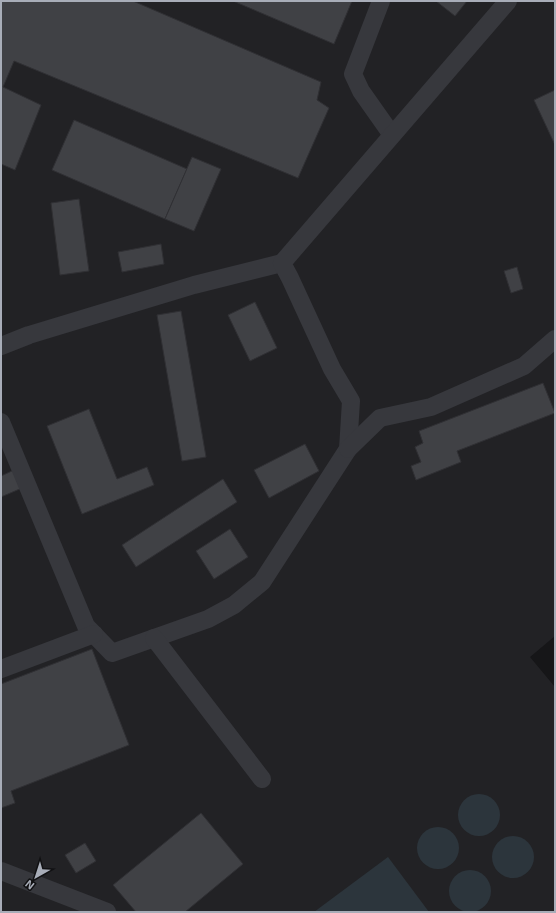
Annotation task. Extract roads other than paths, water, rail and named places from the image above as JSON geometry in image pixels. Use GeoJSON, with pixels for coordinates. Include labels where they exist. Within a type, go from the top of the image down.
{"type":"FeatureCollection","features":[{"type":"Feature","properties":{"kind":"lane"},"geometry":{"type":"LineString","coordinates":[[381,1],[353,74],[361,91],[392,135]]}},
{"type":"Feature","properties":{"kind":"lane"},"geometry":{"type":"LineString","coordinates":[[1,346],[30,335],[194,285],[282,263],[508,1]]}},
{"type":"Feature","properties":{"kind":"lane"},"geometry":{"type":"LineString","coordinates":[[282,263],[332,369],[351,401],[348,449]]}},
{"type":"Feature","properties":{"kind":"lane"},"geometry":{"type":"LineString","coordinates":[[1,422],[86,626],[112,653],[208,619],[234,605],[262,582],[348,449],[380,418],[431,407],[524,366],[555,339]]}},
{"type":"Feature","properties":{"kind":"lane"},"geometry":{"type":"LineString","coordinates":[[1,669],[94,634]]}},
{"type":"Feature","properties":{"kind":"lane"},"geometry":{"type":"LineString","coordinates":[[154,638],[262,779]]}},
{"type":"Feature","properties":{"kind":"lane"},"geometry":{"type":"LineString","coordinates":[[1,871],[107,912]]}}]}
